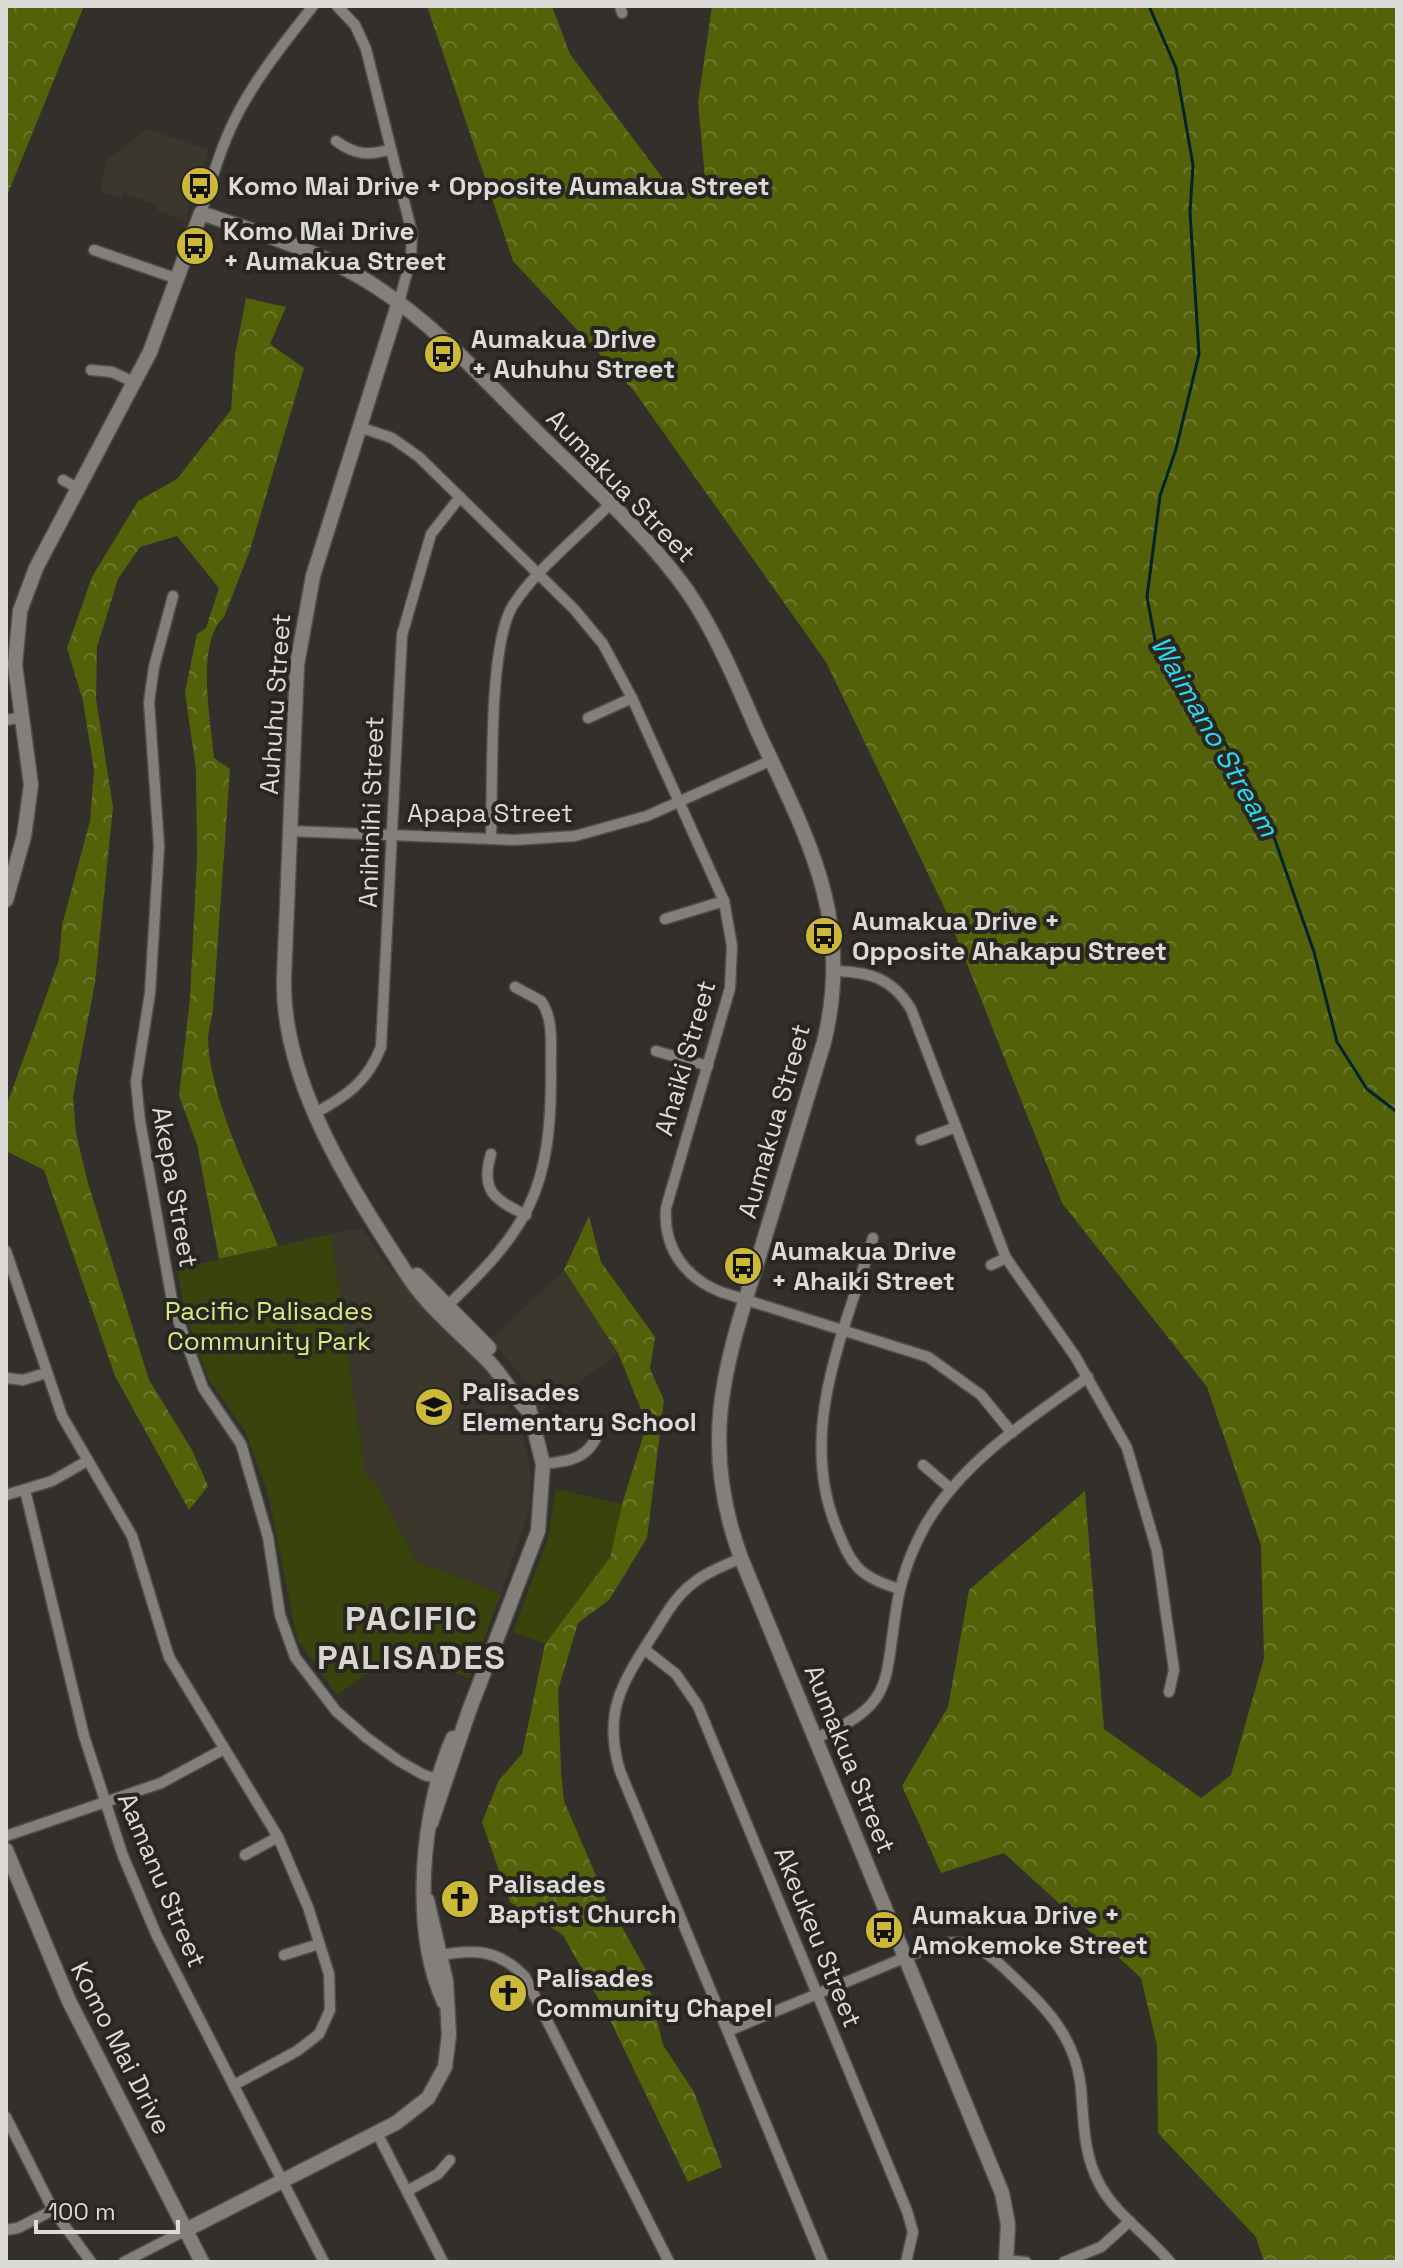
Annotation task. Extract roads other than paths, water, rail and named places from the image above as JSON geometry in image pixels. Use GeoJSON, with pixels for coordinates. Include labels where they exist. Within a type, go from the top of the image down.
{"type":"FeatureCollection","features":[{"type":"Feature","properties":{"kind":"street"},"geometry":{"type":"LineString","coordinates":[[6,900],[30,803],[31,771],[11,633],[31,579],[136,383],[178,279],[224,145],[245,99],[313,6]]}},
{"type":"Feature","properties":{"kind":"street","name":"Auhuhu Street"},"geometry":{"type":"LineString","coordinates":[[124,2262],[377,2133],[418,2108],[436,2086],[449,2043],[446,2006],[435,1983],[436,1956],[424,1911],[431,1823],[441,1778],[535,1542],[541,1519],[543,1464],[529,1411],[444,1309],[410,1278],[373,1221],[315,1113],[292,1056],[285,1013],[290,831],[302,622],[313,576],[399,302],[413,243],[361,36],[337,6]]}},
{"type":"Feature","properties":{"kind":"street"},"geometry":{"type":"LineString","coordinates":[[336,141],[351,152],[362,154],[391,149]]}},
{"type":"Feature","properties":{"kind":"street","name":"Aumakua Street"},"geometry":{"type":"LineString","coordinates":[[201,213],[313,253],[399,302],[443,339],[656,551],[693,601],[720,648],[820,869],[832,923],[835,971],[824,1042],[723,1379],[717,1440],[724,1504],[741,1558],[1002,2193],[1008,2224],[1007,2261]]}},
{"type":"Feature","properties":{"kind":"street"},"geometry":{"type":"LineString","coordinates":[[94,250],[178,279]]}},
{"type":"Feature","properties":{"kind":"street"},"geometry":{"type":"LineString","coordinates":[[91,370],[112,372],[136,383]]}},
{"type":"Feature","properties":{"kind":"street","name":"Ahaiki Street"},"geometry":{"type":"LineString","coordinates":[[359,427],[401,442],[540,575],[603,644],[681,801],[724,901],[731,936],[732,970],[726,1006],[669,1193],[667,1232],[674,1253],[696,1279],[746,1300],[907,1349],[941,1364],[981,1395],[1012,1433]]}},
{"type":"Feature","properties":{"kind":"street"},"geometry":{"type":"LineString","coordinates":[[63,480],[79,489]]}},
{"type":"Feature","properties":{"kind":"street","name":"Anihinihi Street"},"geometry":{"type":"LineString","coordinates":[[315,1113],[356,1089],[372,1069],[381,1047],[399,666],[405,618],[431,534],[460,497]]}},
{"type":"Feature","properties":{"kind":"street"},"geometry":{"type":"LineString","coordinates":[[491,839],[499,642],[515,603],[610,504]]}},
{"type":"Feature","properties":{"kind":"street","name":"Akepa Street"},"geometry":{"type":"LineString","coordinates":[[173,596],[154,667],[149,702],[159,857],[150,993],[136,1082],[170,1290],[194,1370],[241,1444],[268,1537],[280,1615],[295,1657],[346,1720],[407,1765],[441,1778]]}},
{"type":"Feature","properties":{"kind":"street"},"geometry":{"type":"LineString","coordinates":[[588,718],[632,698]]}},
{"type":"Feature","properties":{"kind":"street"},"geometry":{"type":"LineString","coordinates":[[6,720],[23,717]]}},
{"type":"Feature","properties":{"kind":"street","name":"Apapa Street"},"geometry":{"type":"LineString","coordinates":[[290,831],[491,839],[550,839],[594,833],[628,824],[772,760]]}},
{"type":"Feature","properties":{"kind":"street"},"geometry":{"type":"LineString","coordinates":[[665,919],[724,901]]}},
{"type":"Feature","properties":{"kind":"street"},"geometry":{"type":"LineString","coordinates":[[835,971],[873,974],[903,997],[1006,1258],[1088,1377],[1127,1448],[1152,1525],[1174,1670],[1169,1692]]}},
{"type":"Feature","properties":{"kind":"street"},"geometry":{"type":"LineString","coordinates":[[444,1309],[500,1254],[526,1215],[540,1184],[549,1146],[550,1029],[541,1001],[515,987]]}},
{"type":"Feature","properties":{"kind":"street"},"geometry":{"type":"LineString","coordinates":[[656,1051],[708,1066]]}},
{"type":"Feature","properties":{"kind":"street"},"geometry":{"type":"LineString","coordinates":[[921,1140],[956,1127]]}},
{"type":"Feature","properties":{"kind":"street"},"geometry":{"type":"LineString","coordinates":[[491,1154],[485,1176],[487,1185],[498,1199],[526,1215]]}},
{"type":"Feature","properties":{"kind":"street"},"geometry":{"type":"LineString","coordinates":[[873,1238],[822,1415],[824,1486],[853,1564],[872,1580],[900,1589]]}},
{"type":"Feature","properties":{"kind":"street"},"geometry":{"type":"LineString","coordinates":[[6,1251],[62,1416],[132,1536],[169,1657],[278,1837],[297,1877],[319,1944],[332,1992],[324,2026],[305,2046],[234,2085]]}},
{"type":"Feature","properties":{"kind":"street"},"geometry":{"type":"LineString","coordinates":[[991,1265],[1006,1258]]}},
{"type":"Feature","properties":{"kind":"street"},"geometry":{"type":"LineString","coordinates":[[6,1378],[23,1380],[46,1373]]}},
{"type":"Feature","properties":{"kind":"street"},"geometry":{"type":"LineString","coordinates":[[816,1738],[858,1717],[883,1688],[891,1663],[900,1589],[925,1527],[951,1489],[979,1458],[1088,1377]]}},
{"type":"Feature","properties":{"kind":"street"},"geometry":{"type":"LineString","coordinates":[[543,1464],[568,1461],[586,1454],[599,1430]]}},
{"type":"Feature","properties":{"kind":"street"},"geometry":{"type":"LineString","coordinates":[[6,1495],[52,1481],[87,1461]]}},
{"type":"Feature","properties":{"kind":"street"},"geometry":{"type":"LineString","coordinates":[[923,1465],[951,1489]]}},
{"type":"Feature","properties":{"kind":"street","name":"Aamanu Street"},"geometry":{"type":"LineString","coordinates":[[25,1490],[71,1686],[104,1803],[157,1936],[324,2262]]}},
{"type":"Feature","properties":{"kind":"street"},"geometry":{"type":"LineString","coordinates":[[741,1558],[690,1585],[644,1649],[617,1697],[613,1723],[615,1753],[823,2262]]}},
{"type":"Feature","properties":{"kind":"street","name":"Akeukeu Street"},"geometry":{"type":"LineString","coordinates":[[644,1649],[676,1674],[698,1706],[911,2221],[912,2242],[906,2262]]}},
{"type":"Feature","properties":{"kind":"street"},"geometry":{"type":"LineString","coordinates":[[6,1836],[169,1779],[224,1749]]}},
{"type":"Feature","properties":{"kind":"street"},"geometry":{"type":"LineString","coordinates":[[245,1855],[278,1837]]}},
{"type":"Feature","properties":{"kind":"street","name":"Komo Mai Drive"},"geometry":{"type":"LineString","coordinates":[[6,1850],[62,1987],[202,2262]]}},
{"type":"Feature","properties":{"kind":"street"},"geometry":{"type":"LineString","coordinates":[[728,2031],[942,1943],[976,1946],[995,1959],[1046,2007],[1065,2034],[1076,2062],[1089,2160],[1107,2197],[1170,2262]]}},
{"type":"Feature","properties":{"kind":"street"},"geometry":{"type":"LineString","coordinates":[[284,1955],[319,1944]]}},
{"type":"Feature","properties":{"kind":"street"},"geometry":{"type":"LineString","coordinates":[[436,1956],[475,1950],[492,1953],[509,1962],[525,1977],[669,2262]]}},
{"type":"Feature","properties":{"kind":"street"},"geometry":{"type":"LineString","coordinates":[[6,2117],[53,2210],[91,2262]]}},
{"type":"Feature","properties":{"kind":"street"},"geometry":{"type":"LineString","coordinates":[[377,2133],[443,2262]]}},
{"type":"Feature","properties":{"kind":"street"},"geometry":{"type":"LineString","coordinates":[[407,2191],[438,2174],[450,2160]]}},
{"type":"Feature","properties":{"kind":"street"},"geometry":{"type":"LineString","coordinates":[[6,2230],[53,2210]]}},
{"type":"Feature","properties":{"kind":"street"},"geometry":{"type":"LineString","coordinates":[[1064,2262],[1101,2247],[1130,2221]]}},
{"type":"Feature","properties":{"kind":"street"},"geometry":{"type":"LineString","coordinates":[[1007,2261],[1026,2262]]}},
{"type":"Feature","properties":{"kind":"waterway","name":"Waimano Stream"},"geometry":{"type":"LineString","coordinates":[[1149,6],[1176,68],[1193,165],[1190,212],[1199,354],[1176,449],[1160,496],[1147,597],[1155,640],[1212,721],[1254,793],[1275,840],[1314,952],[1337,1042],[1367,1089],[1397,1112]]}},
{"type":"Feature","properties":{"kind":"place","name":"Komo Mai Drive + Opposite Aumakua Street"},"geometry":{"type":"Point","coordinates":[200,186]}},
{"type":"Feature","properties":{"kind":"place","name":"Komo Mai Drive + Aumakua Street"},"geometry":{"type":"Point","coordinates":[195,246]}},
{"type":"Feature","properties":{"kind":"place","name":"Aumakua Drive + Auhuhu Street"},"geometry":{"type":"Point","coordinates":[443,354]}},
{"type":"Feature","properties":{"kind":"place","name":"Aumakua Drive + Opposite Ahakapu Street"},"geometry":{"type":"Point","coordinates":[824,936]}},
{"type":"Feature","properties":{"kind":"place","name":"Aumakua Drive + Ahaiki Street"},"geometry":{"type":"Point","coordinates":[743,1266]}},
{"type":"Feature","properties":{"kind":"place","name":"Palisades Elementary School"},"geometry":{"type":"Point","coordinates":[434,1407]}},
{"type":"Feature","properties":{"kind":"place","name":"Palisades Baptist Church"},"geometry":{"type":"Point","coordinates":[460,1899]}},
{"type":"Feature","properties":{"kind":"place","name":"Aumakua Drive + Amokemoke Street"},"geometry":{"type":"Point","coordinates":[884,1930]}},
{"type":"Feature","properties":{"kind":"place","name":"Palisades Community Chapel"},"geometry":{"type":"Point","coordinates":[508,1993]}},
{"type":"Feature","properties":{"kind":"district","name":"PACIFIC PALISADES"},"geometry":{"type":"Point","coordinates":[412,1638]}},
{"type":"Feature","properties":{"kind":"park label","name":"Pacific Palisades Community Park"},"geometry":{"type":"Point","coordinates":[269,1326]}}]}
